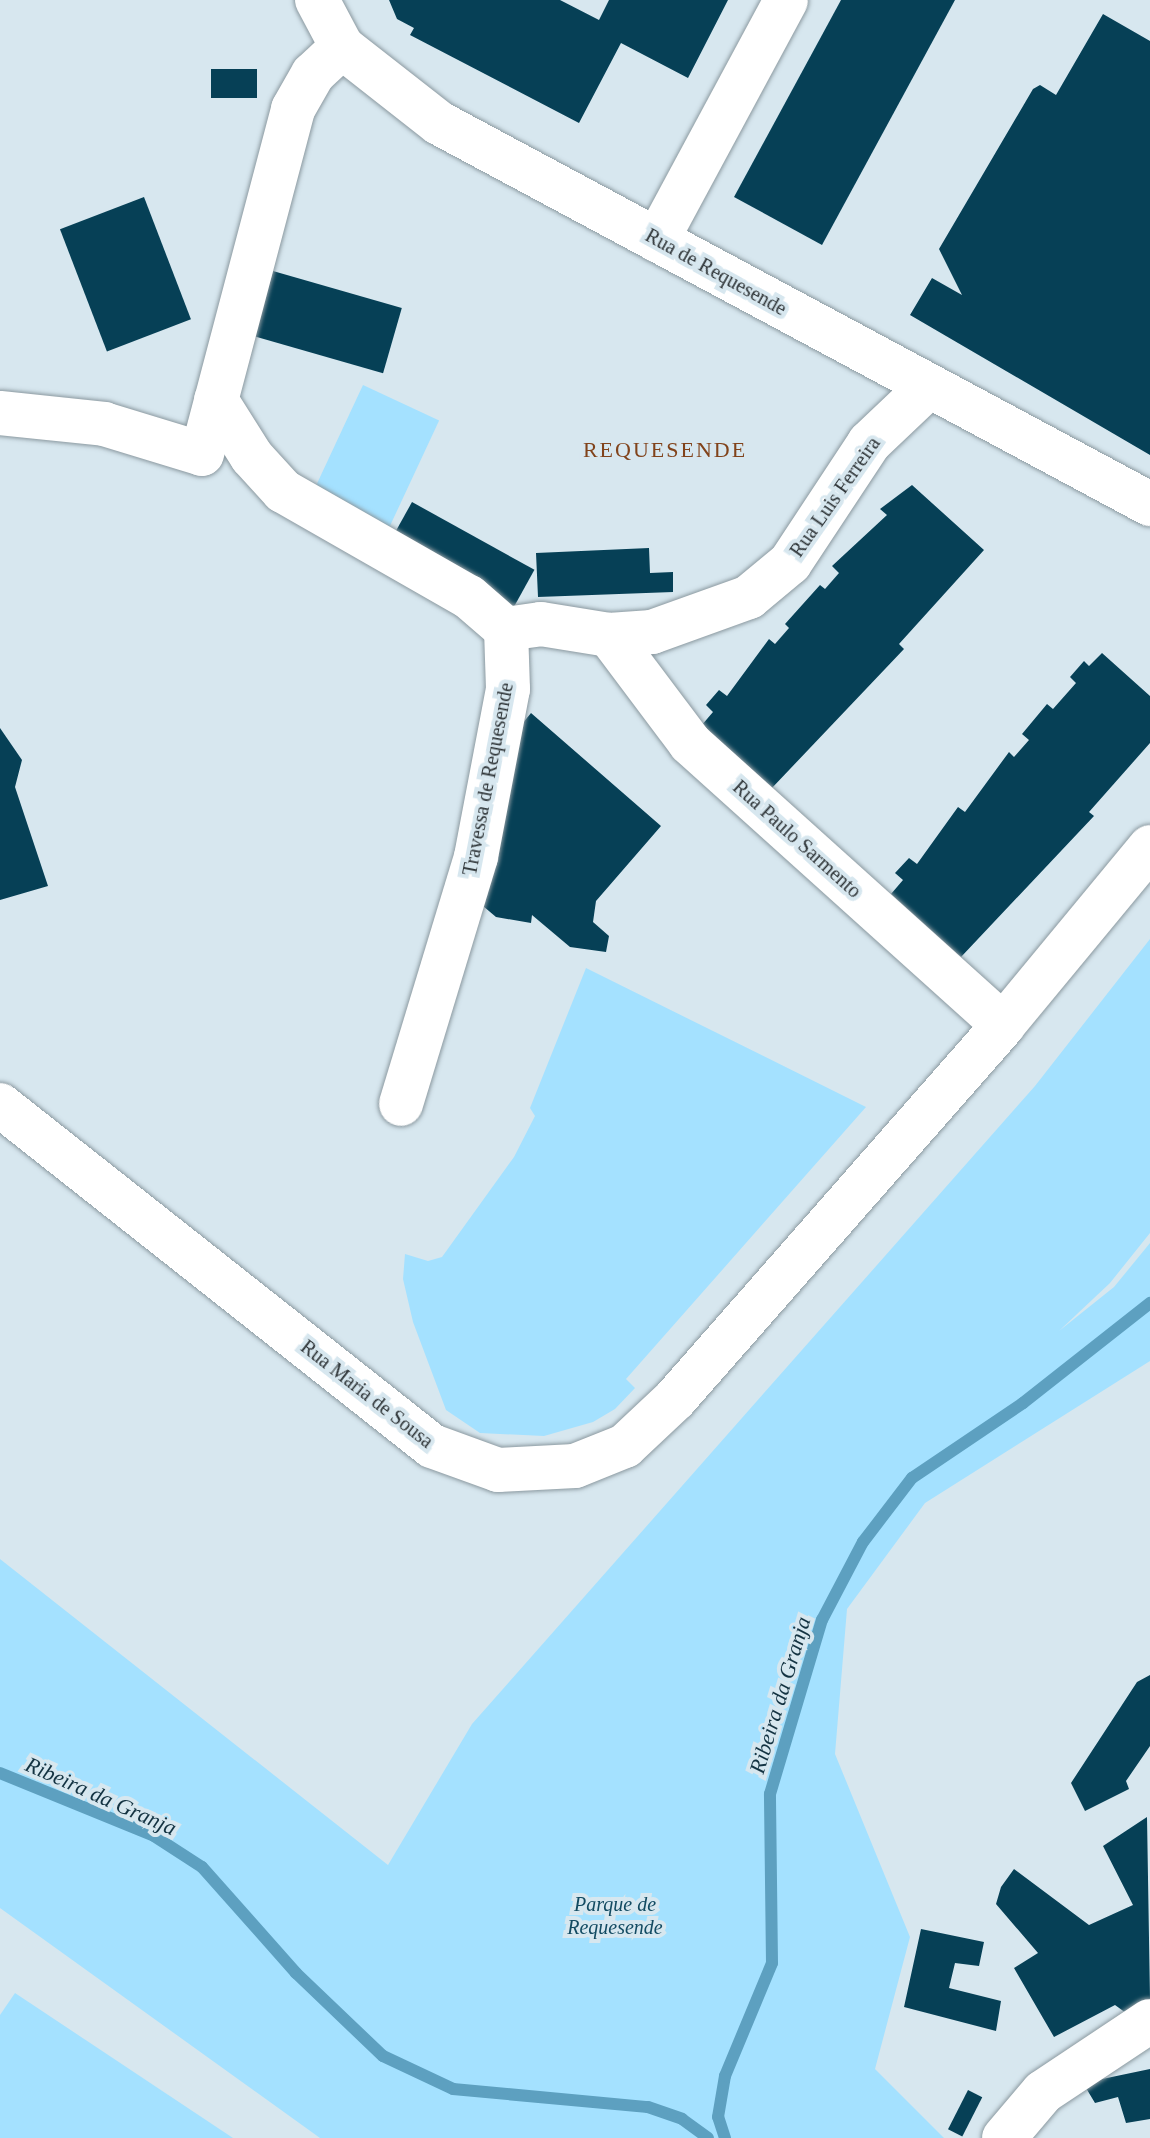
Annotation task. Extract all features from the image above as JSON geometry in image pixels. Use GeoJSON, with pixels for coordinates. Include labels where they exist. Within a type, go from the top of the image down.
{"type":"FeatureCollection","features":[{"type":"Feature","properties":{"kind":"street","name":"Rua de Requesende"},"geometry":{"type":"LineString","coordinates":[[317,0],[342,47],[439,123],[1150,504]]}},
{"type":"Feature","properties":{"kind":"street"},"geometry":{"type":"LineString","coordinates":[[657,240],[786,0]]}},
{"type":"Feature","properties":{"kind":"street"},"geometry":{"type":"LineString","coordinates":[[0,413],[104,424],[202,454],[293,109],[313,74],[342,47]]}},
{"type":"Feature","properties":{"kind":"street","name":"Rua Luis Ferreira"},"geometry":{"type":"LineString","coordinates":[[506,629],[541,624],[609,635],[652,632],[749,597],[790,563],[869,443],[928,387]]}},
{"type":"Feature","properties":{"kind":"street"},"geometry":{"type":"LineString","coordinates":[[216,400],[252,457],[283,491],[469,597],[506,629]]}},
{"type":"Feature","properties":{"kind":"street","name":"Travessa de Requesende"},"geometry":{"type":"LineString","coordinates":[[401,1104],[476,857],[508,689],[506,629]]}},
{"type":"Feature","properties":{"kind":"street","name":"Rua Paulo Sarmento"},"geometry":{"type":"LineString","coordinates":[[609,635],[690,743],[1003,1025]]}},
{"type":"Feature","properties":{"kind":"street","name":"Rua Maria de Sousa"},"geometry":{"type":"LineString","coordinates":[[0,1105],[432,1446],[498,1470],[547,1470],[592,1462],[643,1432],[1003,1025],[1150,847]]}},
{"type":"Feature","properties":{"kind":"street"},"geometry":{"type":"LineString","coordinates":[[1004,2138],[1043,2092],[1140,2032]]}},
{"type":"Feature","properties":{"kind":"green space"},"geometry":{"type":"Polygon","coordinates":[[[363,385],[439,420],[384,538],[308,503],[363,385]]]}},
{"type":"Feature","properties":{"kind":"green space","name":"Parque de Requesende"},"geometry":{"type":"Polygon","coordinates":[[[1150,939],[1150,1233],[1110,1283],[1059,1331],[1114,1287],[1150,1243],[1150,1361],[925,1503],[847,1609],[835,1754],[910,1937],[875,2069],[944,2138],[320,2138],[0,1908],[0,1559],[388,1865],[472,1724],[1035,1086],[1150,939]]]}},
{"type":"Feature","properties":{"kind":"green space"},"geometry":{"type":"Polygon","coordinates":[[[586,968],[866,1107],[626,1379],[635,1388],[615,1409],[593,1422],[544,1436],[480,1433],[446,1410],[413,1322],[403,1279],[405,1254],[428,1261],[442,1257],[514,1157],[535,1116],[530,1108],[586,968]]]}},
{"type":"Feature","properties":{"kind":"green space"},"geometry":{"type":"Polygon","coordinates":[[[15,1993],[233,2138],[0,2138],[0,2015],[15,1993]]]}},
{"type":"Feature","properties":{"kind":"building"},"geometry":{"type":"Polygon","coordinates":[[[389,0],[560,0],[599,20],[609,0],[728,0],[688,78],[621,43],[579,123],[410,35],[414,28],[397,19],[389,0]]]}},
{"type":"Feature","properties":{"kind":"building"},"geometry":{"type":"Polygon","coordinates":[[[841,0],[955,0],[822,245],[734,197],[841,0]]]}},
{"type":"Feature","properties":{"kind":"building"},"geometry":{"type":"Polygon","coordinates":[[[1103,14],[1150,41],[1150,455],[910,315],[932,278],[962,295],[939,249],[1033,89],[1040,85],[1056,95],[1103,14]]]}},
{"type":"Feature","properties":{"kind":"building"},"geometry":{"type":"Polygon","coordinates":[[[211,69],[257,69],[257,98],[211,98],[211,69]]]}},
{"type":"Feature","properties":{"kind":"building"},"geometry":{"type":"Polygon","coordinates":[[[144,197],[191,319],[107,352],[60,229],[144,197]]]}},
{"type":"Feature","properties":{"kind":"building"},"geometry":{"type":"Polygon","coordinates":[[[273,271],[402,308],[383,373],[254,336],[273,271]]]}},
{"type":"Feature","properties":{"kind":"building"},"geometry":{"type":"Polygon","coordinates":[[[912,485],[984,550],[899,644],[904,649],[771,789],[701,726],[713,712],[706,705],[719,690],[727,696],[769,639],[775,644],[789,628],[785,624],[820,585],[825,589],[839,573],[832,566],[887,515],[880,509],[912,485]]]}},
{"type":"Feature","properties":{"kind":"building"},"geometry":{"type":"Polygon","coordinates":[[[412,502],[534,570],[511,613],[388,545],[412,502]]]}},
{"type":"Feature","properties":{"kind":"building"},"geometry":{"type":"Polygon","coordinates":[[[649,548],[650,573],[673,572],[673,592],[538,597],[536,553],[649,548]]]}},
{"type":"Feature","properties":{"kind":"building"},"geometry":{"type":"Polygon","coordinates":[[[1102,653],[1150,696],[1150,743],[1089,812],[1094,816],[961,957],[891,894],[903,880],[895,873],[909,858],[917,864],[958,807],[965,812],[1009,752],[1014,757],[1029,740],[1022,734],[1047,704],[1053,709],[1076,683],[1070,677],[1084,661],[1089,666],[1102,653]]]}},
{"type":"Feature","properties":{"kind":"building"},"geometry":{"type":"Polygon","coordinates":[[[531,713],[661,826],[596,901],[593,922],[609,936],[606,952],[570,947],[532,915],[531,923],[496,917],[483,906],[508,741],[531,713]]]}},
{"type":"Feature","properties":{"kind":"building"},"geometry":{"type":"Polygon","coordinates":[[[0,728],[22,760],[15,787],[48,886],[0,900],[0,728]]]}},
{"type":"Feature","properties":{"kind":"building"},"geometry":{"type":"Polygon","coordinates":[[[1150,1675],[1150,1746],[1126,1781],[1129,1789],[1085,1811],[1071,1783],[1137,1682],[1150,1675]]]}},
{"type":"Feature","properties":{"kind":"building"},"geometry":{"type":"Polygon","coordinates":[[[1147,1817],[1150,1999],[1126,2013],[1115,2005],[1054,2037],[1014,1968],[1038,1953],[996,1904],[1001,1887],[1014,1869],[1089,1925],[1133,1905],[1103,1846],[1147,1817]]]}},
{"type":"Feature","properties":{"kind":"building"},"geometry":{"type":"Polygon","coordinates":[[[921,1929],[984,1942],[979,1966],[955,1963],[949,1988],[1001,2001],[996,2031],[904,2007],[921,1929]]]}},
{"type":"Feature","properties":{"kind":"building"},"geometry":{"type":"Polygon","coordinates":[[[1150,2069],[1150,2119],[1126,2123],[1118,2097],[1095,2103],[1083,2083],[1150,2069]]]}},
{"type":"Feature","properties":{"kind":"building"},"geometry":{"type":"Polygon","coordinates":[[[968,2090],[982,2097],[962,2136],[948,2129],[968,2090]]]}},
{"type":"Feature","properties":{"kind":"waterway","name":"Ribeira da Granja"},"geometry":{"type":"LineString","coordinates":[[725,2138],[718,2117],[725,2076],[772,1963],[770,1794],[822,1620],[863,1542],[912,1478],[1023,1403],[1150,1303]]}},
{"type":"Feature","properties":{"kind":"waterway","name":"Ribeira da Granja"},"geometry":{"type":"LineString","coordinates":[[0,1773],[154,1836],[202,1867],[296,1973],[383,2056],[453,2089],[648,2107],[682,2119],[708,2138]]}},
{"type":"Feature","properties":{"kind":"district","name":"REQUESENDE"},"geometry":{"type":"Point","coordinates":[665,450]}}]}
